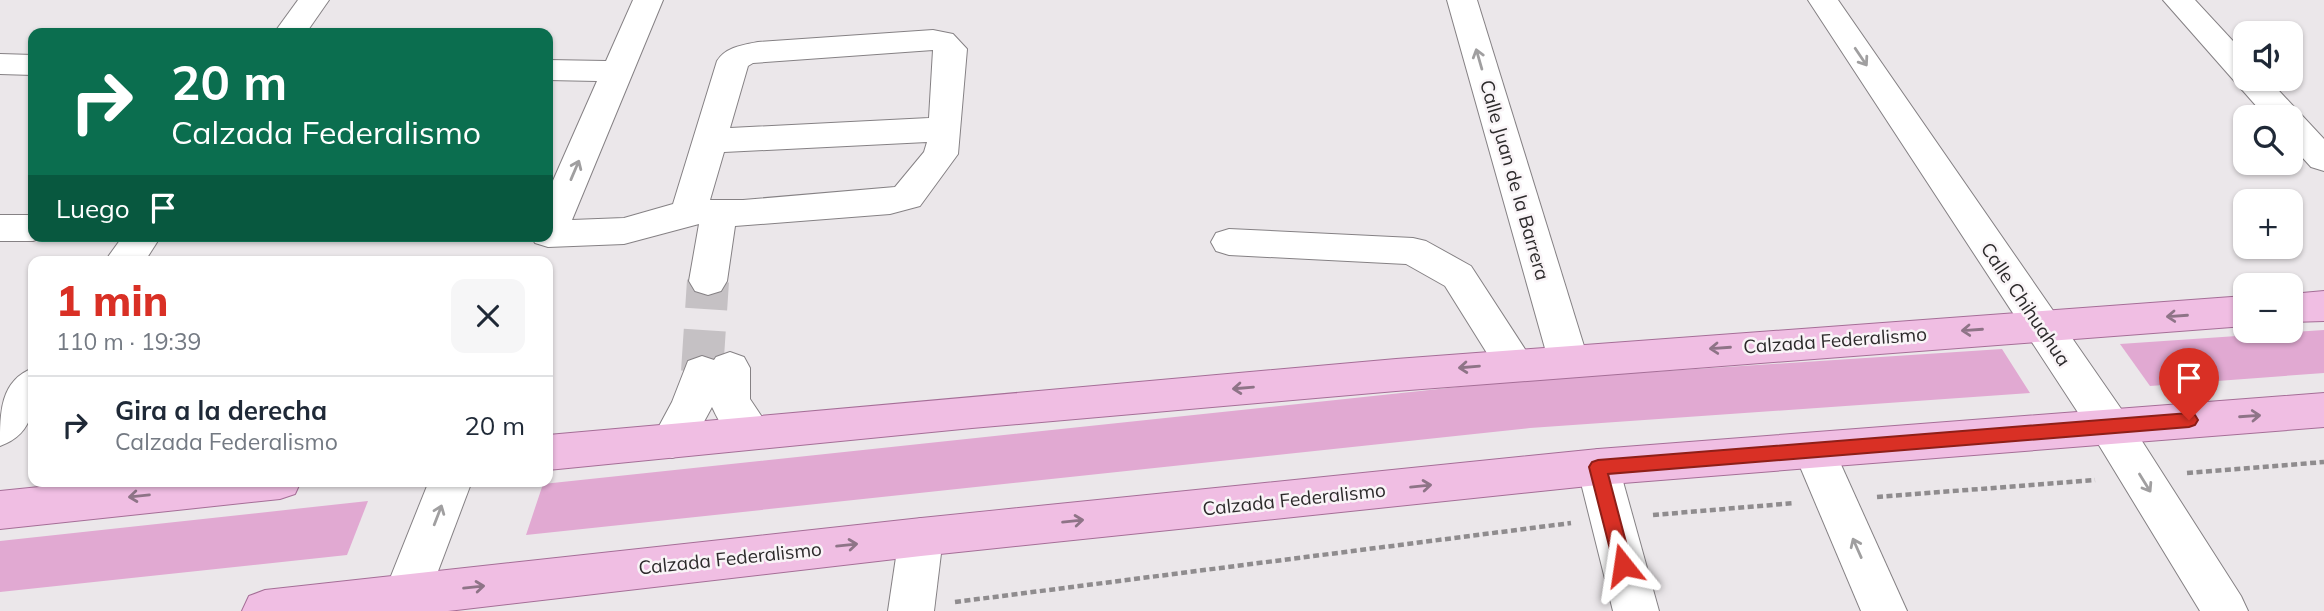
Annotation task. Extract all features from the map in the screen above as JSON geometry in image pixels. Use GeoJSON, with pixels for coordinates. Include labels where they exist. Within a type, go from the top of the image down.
{"type":"FeatureCollection","features":[{"type":"Feature","properties":{"kind":"main road"},"geometry":{"type":"LineString","coordinates":[[2303,307],[2324,306]]}},
{"type":"Feature","properties":{"kind":"main road","name":"Calzada Federalismo"},"geometry":{"type":"LineString","coordinates":[[553,453],[1514,363],[2233,312]]}},
{"type":"Feature","properties":{"kind":"main road","name":"Calzada Federalismo"},"geometry":{"type":"LineString","coordinates":[[265,611],[403,603],[921,537],[1598,467],[2324,410]]}},
{"type":"Feature","properties":{"kind":"main road"},"geometry":{"type":"LineString","coordinates":[[0,510],[222,487]]}},
{"type":"Feature","properties":{"kind":"street"},"geometry":{"type":"LineString","coordinates":[[294,28],[314,0]]}},
{"type":"Feature","properties":{"kind":"street"},"geometry":{"type":"LineString","coordinates":[[553,220],[648,0]]}},
{"type":"Feature","properties":{"kind":"street","name":"Calle Juan de la Barrera"},"geometry":{"type":"LineString","coordinates":[[1462,0],[1568,359]]}},
{"type":"Feature","properties":{"kind":"street","name":"Calle Chihuahua"},"geometry":{"type":"LineString","coordinates":[[1823,0],[2109,425],[2225,611]]}},
{"type":"Feature","properties":{"kind":"street"},"geometry":{"type":"LineString","coordinates":[[2178,0],[2233,61]]}},
{"type":"Feature","properties":{"kind":"street"},"geometry":{"type":"LineString","coordinates":[[553,234],[624,231],[719,213],[890,201],[907,197],[941,154],[951,49],[942,41],[933,40],[758,52],[743,55],[733,61],[691,204],[719,213]]}},
{"type":"Feature","properties":{"kind":"street"},"geometry":{"type":"LineString","coordinates":[[0,64],[28,65]]}},
{"type":"Feature","properties":{"kind":"street"},"geometry":{"type":"LineString","coordinates":[[553,70],[617,71]]}},
{"type":"Feature","properties":{"kind":"street"},"geometry":{"type":"LineString","coordinates":[[2261,91],[2274,105]]}},
{"type":"Feature","properties":{"kind":"street"},"geometry":{"type":"LineString","coordinates":[[710,141],[944,129]]}},
{"type":"Feature","properties":{"kind":"street"},"geometry":{"type":"LineString","coordinates":[[2303,137],[2323,159]]}},
{"type":"Feature","properties":{"kind":"street"},"geometry":{"type":"LineString","coordinates":[[719,213],[720,280]]}},
{"type":"Feature","properties":{"kind":"street"},"geometry":{"type":"LineString","coordinates":[[0,228],[28,228]]}},
{"type":"Feature","properties":{"kind":"street"},"geometry":{"type":"LineString","coordinates":[[128,256],[138,242]]}},
{"type":"Feature","properties":{"kind":"street"},"geometry":{"type":"LineString","coordinates":[[1229,242],[1413,251],[1458,276],[1514,363]]}},
{"type":"Feature","properties":{"kind":"street"},"geometry":{"type":"LineString","coordinates":[[672,441],[716,370],[730,403],[751,432]]}},
{"type":"Feature","properties":{"kind":"street"},"geometry":{"type":"LineString","coordinates":[[0,429],[28,391]]}},
{"type":"Feature","properties":{"kind":"street"},"geometry":{"type":"LineString","coordinates":[[1814,450],[1884,611]]}},
{"type":"Feature","properties":{"kind":"street"},"geometry":{"type":"LineString","coordinates":[[1598,467],[1636,611]]}},
{"type":"Feature","properties":{"kind":"street"},"geometry":{"type":"LineString","coordinates":[[403,603],[449,487]]}},
{"type":"Feature","properties":{"kind":"street"},"geometry":{"type":"LineString","coordinates":[[911,611],[921,537]]}},
{"type":"Feature","properties":{"kind":"shaded area"},"geometry":{"type":"Polygon","coordinates":[[[2324,330],[2324,373],[2150,386],[2120,344],[2233,336],[2233,343],[2303,343],[2303,331],[2324,330]]]}},
{"type":"Feature","properties":{"kind":"shaded area"},"geometry":{"type":"Polygon","coordinates":[[[2002,349],[2030,393],[1530,428],[526,535],[542,487],[553,487],[553,483],[1514,381],[2002,349]]]}},
{"type":"Feature","properties":{"kind":"shaded area"},"geometry":{"type":"Polygon","coordinates":[[[368,501],[347,555],[0,592],[0,541],[368,501]]]}},
{"type":"Feature","properties":{"kind":"tunnel"},"geometry":{"type":"LineString","coordinates":[[702,372],[708,281]]}},
{"type":"Feature","properties":{"kind":"route"},"geometry":{"type":"LineString","coordinates":[[1623,565],[1598,467],[2189,420]]}}]}
